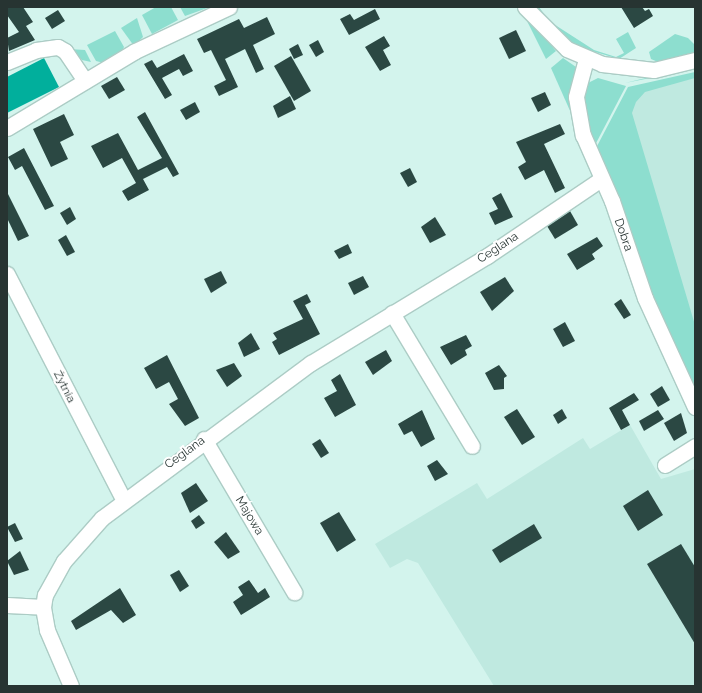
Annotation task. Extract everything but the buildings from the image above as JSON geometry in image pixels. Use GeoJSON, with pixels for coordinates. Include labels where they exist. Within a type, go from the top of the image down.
{"type":"FeatureCollection","features":[{"type":"Feature","properties":{"kind":"street"},"geometry":{"type":"LineString","coordinates":[[7,128],[172,32],[230,7]]}},
{"type":"Feature","properties":{"kind":"street"},"geometry":{"type":"LineString","coordinates":[[525,7],[555,40],[586,59],[647,70],[695,60]]}},
{"type":"Feature","properties":{"kind":"street"},"geometry":{"type":"LineString","coordinates":[[7,62],[36,50],[58,47],[65,51],[85,82]]}},
{"type":"Feature","properties":{"kind":"street","name":"Dobra"},"geometry":{"type":"LineString","coordinates":[[586,59],[577,86],[576,108],[583,134],[645,298],[695,407]]}},
{"type":"Feature","properties":{"kind":"street","name":"Ceglana"},"geometry":{"type":"LineString","coordinates":[[43,607],[48,587],[64,561],[123,499],[311,363],[487,256],[601,179]]}},
{"type":"Feature","properties":{"kind":"street","name":"Żytnia"},"geometry":{"type":"LineString","coordinates":[[7,274],[123,499]]}},
{"type":"Feature","properties":{"kind":"street"},"geometry":{"type":"LineString","coordinates":[[392,313],[472,446]]}},
{"type":"Feature","properties":{"kind":"street","name":"Majowa"},"geometry":{"type":"LineString","coordinates":[[204,439],[294,592]]}},
{"type":"Feature","properties":{"kind":"street"},"geometry":{"type":"LineString","coordinates":[[665,465],[695,446]]}},
{"type":"Feature","properties":{"kind":"street"},"geometry":{"type":"LineString","coordinates":[[7,605],[43,607],[52,643],[71,686]]}},
{"type":"Feature","properties":{"kind":"shaded area"},"geometry":{"type":"Polygon","coordinates":[[[156,7],[171,7],[178,20],[152,34],[142,15],[156,7]]]}},
{"type":"Feature","properties":{"kind":"shaded area"},"geometry":{"type":"Polygon","coordinates":[[[180,7],[210,7],[185,16],[180,7]]]}},
{"type":"Feature","properties":{"kind":"shaded area"},"geometry":{"type":"Polygon","coordinates":[[[533,7],[539,7],[549,21],[594,50],[616,57],[624,53],[616,39],[628,32],[636,48],[619,59],[585,49],[570,42],[533,7]]]}},
{"type":"Feature","properties":{"kind":"shaded area"},"geometry":{"type":"Polygon","coordinates":[[[527,16],[556,51],[546,59],[525,17],[527,16]]]}},
{"type":"Feature","properties":{"kind":"shaded area"},"geometry":{"type":"Polygon","coordinates":[[[137,18],[143,37],[134,46],[121,28],[137,18]]]}},
{"type":"Feature","properties":{"kind":"shaded area"},"geometry":{"type":"Polygon","coordinates":[[[115,31],[124,47],[121,53],[104,63],[96,61],[87,45],[115,31]]]}},
{"type":"Feature","properties":{"kind":"shaded area"},"geometry":{"type":"Polygon","coordinates":[[[675,34],[688,38],[695,45],[695,54],[658,62],[651,59],[649,52],[675,34]]]}},
{"type":"Feature","properties":{"kind":"shaded area"},"geometry":{"type":"Polygon","coordinates":[[[68,49],[85,50],[91,62],[82,60],[68,49]]]}},
{"type":"Feature","properties":{"kind":"shaded area"},"geometry":{"type":"Polygon","coordinates":[[[44,58],[59,87],[7,113],[7,77],[44,58]]]}},
{"type":"Feature","properties":{"kind":"shaded area"},"geometry":{"type":"Polygon","coordinates":[[[563,58],[576,67],[571,113],[551,68],[563,58]]]}},
{"type":"Feature","properties":{"kind":"shaded area"},"geometry":{"type":"Polygon","coordinates":[[[695,66],[695,69],[625,83],[695,66]]]}},
{"type":"Feature","properties":{"kind":"shaded area"},"geometry":{"type":"Polygon","coordinates":[[[695,72],[695,78],[645,92],[636,102],[632,113],[695,325],[695,388],[646,284],[595,150],[628,87],[695,72]]]}},
{"type":"Feature","properties":{"kind":"shaded area"},"geometry":{"type":"Polygon","coordinates":[[[695,77],[695,371],[604,143],[631,92],[695,77]]]}},
{"type":"Feature","properties":{"kind":"shaded area"},"geometry":{"type":"Polygon","coordinates":[[[598,78],[626,86],[594,147],[581,109],[586,84],[598,78]]]}},
{"type":"Feature","properties":{"kind":"shaded area"},"geometry":{"type":"Polygon","coordinates":[[[630,425],[661,479],[695,469],[695,686],[494,686],[418,563],[407,559],[390,568],[375,544],[477,483],[487,499],[583,438],[590,449],[630,425]]]}}]}
